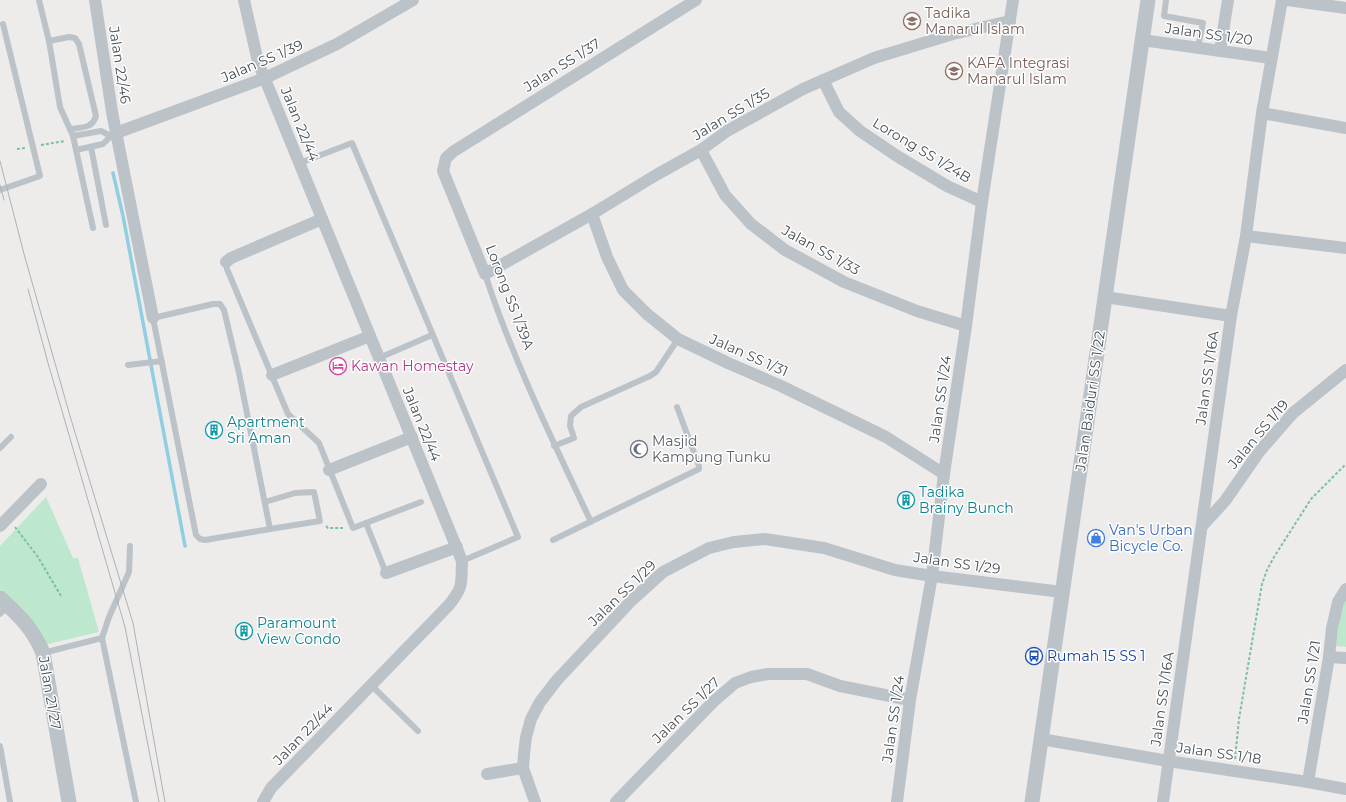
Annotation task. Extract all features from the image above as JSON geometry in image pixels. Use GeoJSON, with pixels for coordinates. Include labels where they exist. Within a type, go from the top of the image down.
{"type":"FeatureCollection","features":[{"type":"Feature","properties":{"kind":"street","name":"Jalan 22/46"},"geometry":{"type":"LineString","coordinates":[[95,0],[112,112],[114,135],[153,318]]}},
{"type":"Feature","properties":{"kind":"street","name":"Jalan 22/44"},"geometry":{"type":"LineString","coordinates":[[244,0],[258,62],[462,561],[462,583],[458,593],[449,605],[271,788],[263,802]]}},
{"type":"Feature","properties":{"kind":"street","name":"Jalan SS 1/39"},"geometry":{"type":"LineString","coordinates":[[114,135],[265,78],[337,44],[413,0]]}},
{"type":"Feature","properties":{"kind":"street","name":"Jalan SS 1/37"},"geometry":{"type":"LineString","coordinates":[[446,158],[454,150],[696,0]]}},
{"type":"Feature","properties":{"kind":"street","name":"Jalan SS 1/24"},"geometry":{"type":"LineString","coordinates":[[897,802],[910,700],[932,576],[944,474],[966,326],[982,202],[1013,0]]}},
{"type":"Feature","properties":{"kind":"street","name":"Jalan Baiduri SS 1/22"},"geometry":{"type":"LineString","coordinates":[[1032,802],[1148,0]]}},
{"type":"Feature","properties":{"kind":"street"},"geometry":{"type":"LineString","coordinates":[[1220,51],[1228,0]]}},
{"type":"Feature","properties":{"kind":"street","name":"Jalan SS 1/16A"},"geometry":{"type":"LineString","coordinates":[[1163,802],[1231,316],[1246,236],[1262,113],[1282,0]]}},
{"type":"Feature","properties":{"kind":"street"},"geometry":{"type":"LineString","coordinates":[[1287,0],[1346,8]]}},
{"type":"Feature","properties":{"kind":"street","name":"Jalan SS 1/35"},"geometry":{"type":"LineString","coordinates":[[485,274],[592,214],[656,175],[701,150],[727,131],[823,80],[874,58],[954,34],[1010,21]]}},
{"type":"Feature","properties":{"kind":"street","name":"Jalan SS 1/20"},"geometry":{"type":"LineString","coordinates":[[1142,40],[1271,58]]}},
{"type":"Feature","properties":{"kind":"street","name":"Lorong SS 1/24B"},"geometry":{"type":"LineString","coordinates":[[823,80],[840,112],[860,131],[897,156],[947,186],[982,202]]}},
{"type":"Feature","properties":{"kind":"street"},"geometry":{"type":"LineString","coordinates":[[1262,113],[1346,128]]}},
{"type":"Feature","properties":{"kind":"street","name":"Jalan SS 1/33"},"geometry":{"type":"LineString","coordinates":[[701,150],[725,195],[751,224],[785,250],[844,282],[917,312],[966,326]]}},
{"type":"Feature","properties":{"kind":"street","name":"Lorong SS 1/39A"},"geometry":{"type":"LineString","coordinates":[[446,158],[443,171],[485,274]]}},
{"type":"Feature","properties":{"kind":"street","name":"Jalan SS 1/31"},"geometry":{"type":"LineString","coordinates":[[592,214],[607,257],[623,290],[647,314],[678,339],[728,363],[782,386],[886,437],[944,474]]}},
{"type":"Feature","properties":{"kind":"street"},"geometry":{"type":"LineString","coordinates":[[226,262],[231,258],[322,219]]}},
{"type":"Feature","properties":{"kind":"street"},"geometry":{"type":"LineString","coordinates":[[1246,236],[1346,248]]}},
{"type":"Feature","properties":{"kind":"street"},"geometry":{"type":"LineString","coordinates":[[1105,297],[1231,316]]}},
{"type":"Feature","properties":{"kind":"street"},"geometry":{"type":"LineString","coordinates":[[272,375],[370,336]]}},
{"type":"Feature","properties":{"kind":"street","name":"Jalan SS 1/19"},"geometry":{"type":"LineString","coordinates":[[1202,526],[1225,501],[1259,452],[1293,413],[1346,370]]}},
{"type":"Feature","properties":{"kind":"street"},"geometry":{"type":"LineString","coordinates":[[329,470],[412,437]]}},
{"type":"Feature","properties":{"kind":"street"},"geometry":{"type":"LineString","coordinates":[[4,522],[41,484]]}},
{"type":"Feature","properties":{"kind":"street","name":"Jalan SS 1/29"},"geometry":{"type":"LineString","coordinates":[[534,802],[523,768],[526,737],[531,719],[540,702],[557,680],[632,600],[663,572],[709,548],[734,542],[765,539],[824,548],[895,570],[1062,592]]}},
{"type":"Feature","properties":{"kind":"street"},"geometry":{"type":"LineString","coordinates":[[386,573],[457,547]]}},
{"type":"Feature","properties":{"kind":"street","name":"Jalan SS 1/21"},"geometry":{"type":"LineString","coordinates":[[1308,782],[1329,657],[1332,628],[1338,602],[1346,589]]}},
{"type":"Feature","properties":{"kind":"street","name":"Jalan 21/27"},"geometry":{"type":"LineString","coordinates":[[3,606],[29,626],[38,640],[43,653],[69,802]]}},
{"type":"Feature","properties":{"kind":"street"},"geometry":{"type":"LineString","coordinates":[[1329,657],[1346,658]]}},
{"type":"Feature","properties":{"kind":"street","name":"Jalan SS 1/27"},"geometry":{"type":"LineString","coordinates":[[616,802],[713,702],[735,683],[751,677],[768,674],[807,674],[840,686],[910,700]]}},
{"type":"Feature","properties":{"kind":"street","name":"Jalan SS 1/18"},"geometry":{"type":"LineString","coordinates":[[1041,739],[1346,789]]}},
{"type":"Feature","properties":{"kind":"street"},"geometry":{"type":"LineString","coordinates":[[487,774],[523,768]]}},
{"type":"Feature","properties":{"kind":"lane"},"geometry":{"type":"LineString","coordinates":[[39,0],[60,107],[73,138],[93,228]]}},
{"type":"Feature","properties":{"kind":"lane"},"geometry":{"type":"LineString","coordinates":[[1166,0],[1164,16],[1203,23],[1198,48]]}},
{"type":"Feature","properties":{"kind":"lane"},"geometry":{"type":"LineString","coordinates":[[0,190],[40,176],[4,24]]}},
{"type":"Feature","properties":{"kind":"lane"},"geometry":{"type":"LineString","coordinates":[[48,41],[69,37],[75,38],[79,44],[96,116],[94,122],[89,127],[70,129]]}},
{"type":"Feature","properties":{"kind":"lane"},"geometry":{"type":"LineString","coordinates":[[73,138],[101,131],[114,135]]}},
{"type":"Feature","properties":{"kind":"lane"},"geometry":{"type":"LineString","coordinates":[[76,150],[104,144],[114,135]]}},
{"type":"Feature","properties":{"kind":"lane"},"geometry":{"type":"LineString","coordinates":[[300,163],[352,143],[518,538],[462,561]]}},
{"type":"Feature","properties":{"kind":"lane"},"geometry":{"type":"LineString","coordinates":[[91,147],[106,225]]}},
{"type":"Feature","properties":{"kind":"lane"},"geometry":{"type":"LineString","coordinates":[[226,262],[227,269],[288,414],[319,444],[353,528],[421,502]]}},
{"type":"Feature","properties":{"kind":"lane","name":"Lorong SS 1/39A"},"geometry":{"type":"LineString","coordinates":[[485,274],[509,339],[554,446],[591,522]]}},
{"type":"Feature","properties":{"kind":"lane"},"geometry":{"type":"LineString","coordinates":[[265,502],[295,493],[314,492],[320,521],[205,540],[200,539],[196,535],[153,318],[213,304],[220,304],[224,310],[239,373],[270,529]]}},
{"type":"Feature","properties":{"kind":"lane"},"geometry":{"type":"LineString","coordinates":[[379,358],[432,335]]}},
{"type":"Feature","properties":{"kind":"lane"},"geometry":{"type":"LineString","coordinates":[[554,446],[574,438],[570,426],[572,416],[581,407],[656,372],[678,339]]}},
{"type":"Feature","properties":{"kind":"lane"},"geometry":{"type":"LineString","coordinates":[[128,365],[162,361]]}},
{"type":"Feature","properties":{"kind":"lane"},"geometry":{"type":"LineString","coordinates":[[553,540],[700,468],[677,407]]}},
{"type":"Feature","properties":{"kind":"lane"},"geometry":{"type":"LineString","coordinates":[[0,448],[11,437]]}},
{"type":"Feature","properties":{"kind":"lane"},"geometry":{"type":"LineString","coordinates":[[366,523],[386,573]]}},
{"type":"Feature","properties":{"kind":"lane"},"geometry":{"type":"LineString","coordinates":[[130,546],[128,572],[102,638],[136,802]]}},
{"type":"Feature","properties":{"kind":"lane"},"geometry":{"type":"LineString","coordinates":[[43,653],[102,638]]}},
{"type":"Feature","properties":{"kind":"lane"},"geometry":{"type":"LineString","coordinates":[[372,685],[418,731]]}},
{"type":"Feature","properties":{"kind":"lane"},"geometry":{"type":"LineString","coordinates":[[0,746],[10,802]]}},
{"type":"Feature","properties":{"kind":"path"},"geometry":{"type":"LineString","coordinates":[[33,146],[73,138]]}},
{"type":"Feature","properties":{"kind":"path"},"geometry":{"type":"LineString","coordinates":[[17,149],[24,148]]}},
{"type":"Feature","properties":{"kind":"path"},"geometry":{"type":"LineString","coordinates":[[1234,770],[1239,720],[1262,584],[1274,557],[1311,499],[1346,464]]}},
{"type":"Feature","properties":{"kind":"path"},"geometry":{"type":"LineString","coordinates":[[4,522],[38,557],[61,596]]}},
{"type":"Feature","properties":{"kind":"path"},"geometry":{"type":"LineString","coordinates":[[328,528],[353,528]]}},
{"type":"Feature","properties":{"kind":"green space"},"geometry":{"type":"Polygon","coordinates":[[[46,497],[73,558],[78,558],[99,632],[44,645],[32,621],[0,589],[0,546],[46,497]]]}},
{"type":"Feature","properties":{"kind":"green space"},"geometry":{"type":"Polygon","coordinates":[[[1346,600],[1346,647],[1336,646],[1341,607],[1346,600]]]}},
{"type":"Feature","properties":{"kind":"waterway"},"geometry":{"type":"LineString","coordinates":[[113,173],[123,216],[185,546]]}},
{"type":"Feature","properties":{"kind":"tram line"},"geometry":{"type":"LineString","coordinates":[[0,161],[24,254],[70,416],[133,623],[165,802]]}},
{"type":"Feature","properties":{"kind":"tram line"},"geometry":{"type":"LineString","coordinates":[[0,185],[4,200]]}},
{"type":"Feature","properties":{"kind":"tram line"},"geometry":{"type":"LineString","coordinates":[[28,289],[125,627],[159,802]]}},
{"type":"Feature","properties":{"kind":"place","name":"Tadika Manarul Islam"},"geometry":{"type":"Point","coordinates":[912,21]}},
{"type":"Feature","properties":{"kind":"place","name":"KAFA Integrasi Manarul Islam"},"geometry":{"type":"Point","coordinates":[954,71]}},
{"type":"Feature","properties":{"kind":"place","name":"Kawan Homestay"},"geometry":{"type":"Point","coordinates":[338,366]}},
{"type":"Feature","properties":{"kind":"place","name":"Apartment Sri Aman"},"geometry":{"type":"Point","coordinates":[214,430]}},
{"type":"Feature","properties":{"kind":"place","name":"Masjid Kampung Tunku"},"geometry":{"type":"Point","coordinates":[639,449]}},
{"type":"Feature","properties":{"kind":"place","name":"Tadika Brainy Bunch"},"geometry":{"type":"Point","coordinates":[906,500]}},
{"type":"Feature","properties":{"kind":"place","name":"Van's Urban Bicycle Co."},"geometry":{"type":"Point","coordinates":[1096,538]}},
{"type":"Feature","properties":{"kind":"place","name":"Paramount View Condo"},"geometry":{"type":"Point","coordinates":[244,631]}},
{"type":"Feature","properties":{"kind":"place","name":"Rumah 15 SS 1"},"geometry":{"type":"Point","coordinates":[1034,656]}}]}
